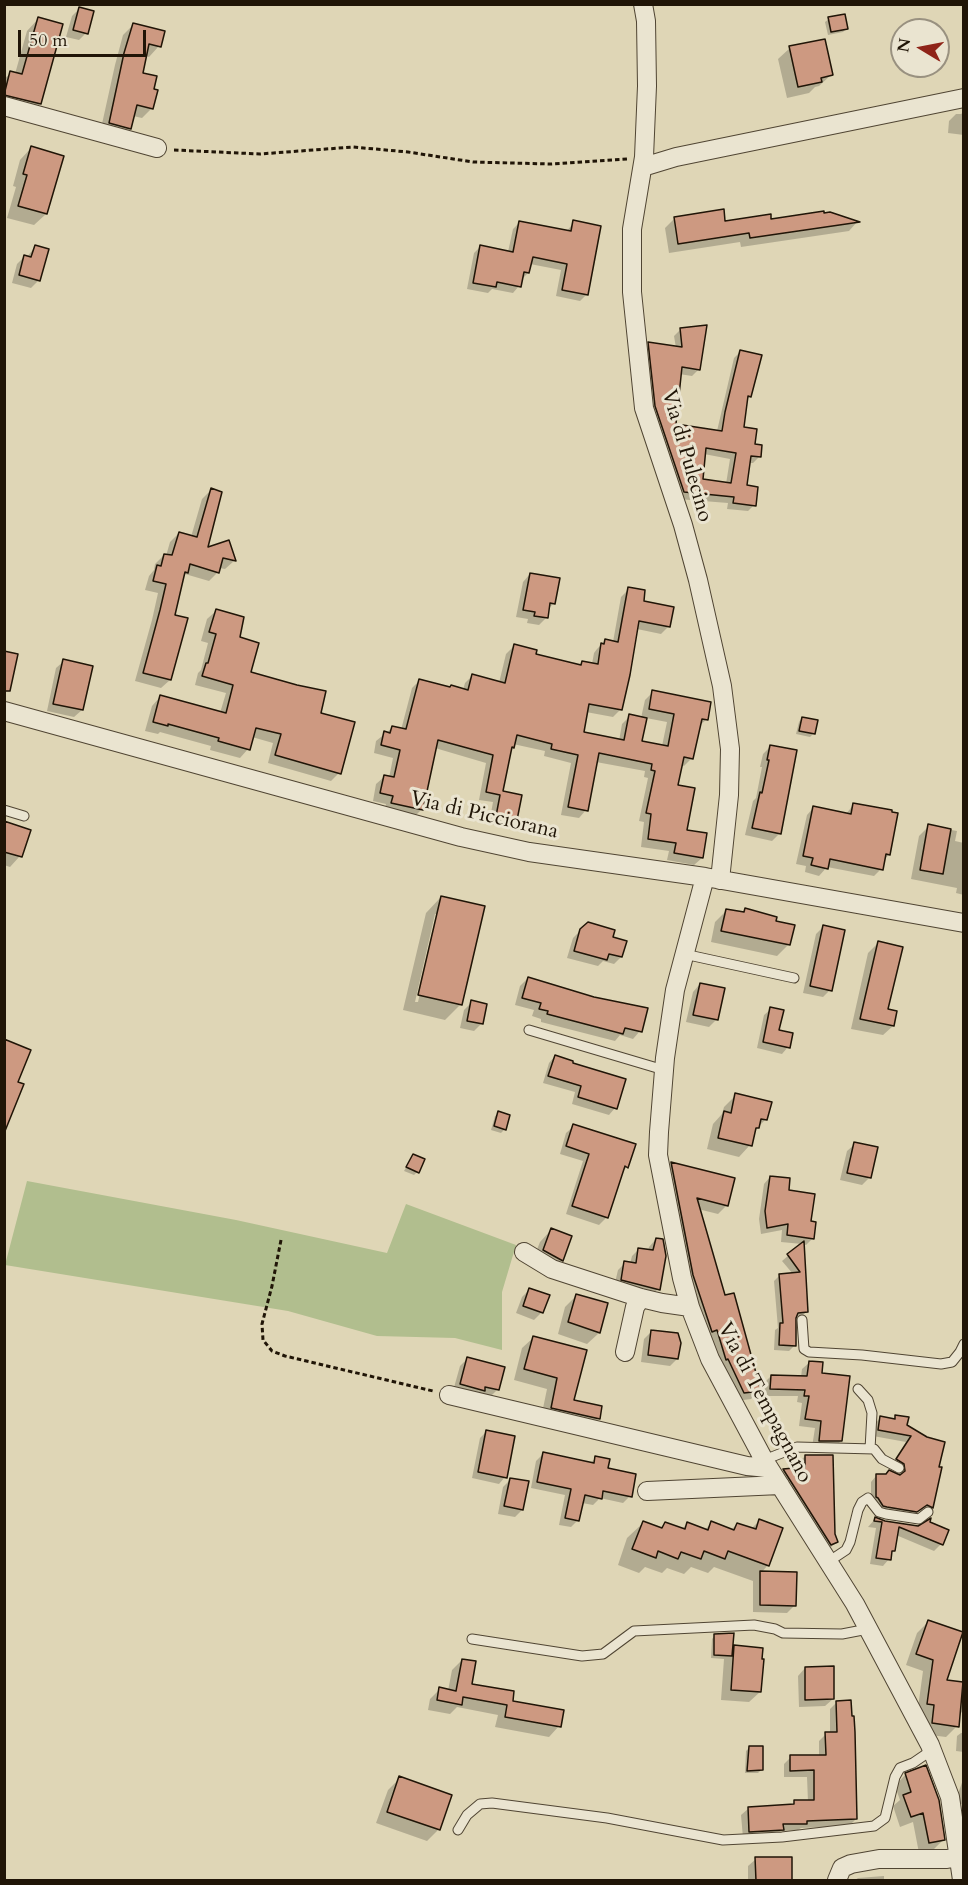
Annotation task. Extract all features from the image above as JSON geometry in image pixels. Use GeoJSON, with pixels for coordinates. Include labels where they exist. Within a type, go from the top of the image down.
{"type":"FeatureCollection","features":[{"type":"Feature","properties":{"kind":"street","name":"Via di Pulecino"},"geometry":{"type":"LineString","coordinates":[[643,4],[646,21],[647,86],[644,162],[632,229],[632,292],[645,408],[683,525],[722,686],[730,749],[729,795],[712,879]]}},
{"type":"Feature","properties":{"kind":"street"},"geometry":{"type":"LineString","coordinates":[[644,162],[963,99]]}},
{"type":"Feature","properties":{"kind":"street"},"geometry":{"type":"LineString","coordinates":[[4,106],[157,148]]}},
{"type":"Feature","properties":{"kind":"street","name":"Via di Picciorana"},"geometry":{"type":"LineString","coordinates":[[4,711],[461,837],[530,852],[712,879],[963,923]]}},
{"type":"Feature","properties":{"kind":"street","name":"Via di Tempagnano"},"geometry":{"type":"LineString","coordinates":[[712,879],[684,954],[675,990],[658,1132],[658,1155],[682,1278],[710,1359],[766,1464],[855,1604],[932,1750],[950,1797],[962,1881]]}},
{"type":"Feature","properties":{"kind":"street"},"geometry":{"type":"LineString","coordinates":[[524,1252],[552,1269],[641,1298],[690,1306]]}},
{"type":"Feature","properties":{"kind":"street"},"geometry":{"type":"LineString","coordinates":[[625,1352],[635,1307],[641,1298]]}},
{"type":"Feature","properties":{"kind":"street"},"geometry":{"type":"LineString","coordinates":[[449,1395],[747,1466],[766,1464]]}},
{"type":"Feature","properties":{"kind":"street"},"geometry":{"type":"LineString","coordinates":[[647,1491],[780,1485]]}},
{"type":"Feature","properties":{"kind":"street"},"geometry":{"type":"LineString","coordinates":[[837,1881],[842,1868],[851,1864],[879,1859],[958,1857]]}},
{"type":"Feature","properties":{"kind":"lane"},"geometry":{"type":"LineString","coordinates":[[4,810],[24,816]]}},
{"type":"Feature","properties":{"kind":"lane"},"geometry":{"type":"LineString","coordinates":[[684,954],[794,978]]}},
{"type":"Feature","properties":{"kind":"lane"},"geometry":{"type":"LineString","coordinates":[[529,1030],[664,1070]]}},
{"type":"Feature","properties":{"kind":"lane"},"geometry":{"type":"LineString","coordinates":[[802,1320],[804,1349],[809,1352],[862,1355],[941,1364],[952,1362],[963,1344]]}},
{"type":"Feature","properties":{"kind":"lane"},"geometry":{"type":"LineString","coordinates":[[858,1389],[868,1400],[872,1413],[870,1449]]}},
{"type":"Feature","properties":{"kind":"lane"},"geometry":{"type":"LineString","coordinates":[[766,1464],[797,1447],[874,1449],[882,1459],[899,1467]]}},
{"type":"Feature","properties":{"kind":"lane"},"geometry":{"type":"LineString","coordinates":[[828,1562],[846,1550],[858,1510],[862,1502],[868,1498],[879,1512],[886,1514],[919,1519],[928,1512]]}},
{"type":"Feature","properties":{"kind":"lane"},"geometry":{"type":"LineString","coordinates":[[472,1639],[582,1656],[603,1654],[634,1631],[754,1625],[776,1629],[783,1633],[842,1634],[868,1629]]}},
{"type":"Feature","properties":{"kind":"lane"},"geometry":{"type":"LineString","coordinates":[[458,1830],[473,1809],[480,1804],[492,1803],[607,1818],[723,1840],[782,1837],[874,1826],[885,1818],[895,1777],[900,1768],[913,1763],[932,1750]]}},
{"type":"Feature","properties":{"kind":"path"},"geometry":{"type":"LineString","coordinates":[[157,148],[260,154],[353,147],[408,152],[473,162],[551,164],[644,162]]}},
{"type":"Feature","properties":{"kind":"path"},"geometry":{"type":"LineString","coordinates":[[281,1240],[262,1324],[263,1340],[272,1351],[449,1395]]}},
{"type":"Feature","properties":{"kind":"green space"},"geometry":{"type":"Polygon","coordinates":[[[27,1181],[236,1220],[387,1253],[406,1204],[516,1245],[502,1292],[502,1350],[455,1338],[377,1336],[288,1311],[5,1265],[27,1181]]]}},
{"type":"Feature","properties":{"kind":"building"},"geometry":{"type":"Polygon","coordinates":[[[79,7],[94,11],[88,34],[73,30],[79,7]]]}},
{"type":"Feature","properties":{"kind":"building"},"geometry":{"type":"Polygon","coordinates":[[[845,14],[848,29],[831,32],[828,17],[845,14]]]}},
{"type":"Feature","properties":{"kind":"building"},"geometry":{"type":"Polygon","coordinates":[[[38,17],[63,24],[41,104],[4,95],[10,71],[22,74],[38,17]]]}},
{"type":"Feature","properties":{"kind":"building"},"geometry":{"type":"Polygon","coordinates":[[[133,23],[165,31],[161,47],[149,44],[143,73],[157,76],[154,89],[158,90],[153,109],[137,105],[131,129],[109,123],[133,23]]]}},
{"type":"Feature","properties":{"kind":"building"},"geometry":{"type":"Polygon","coordinates":[[[825,39],[833,75],[821,78],[822,82],[798,87],[789,46],[825,39]]]}},
{"type":"Feature","properties":{"kind":"building"},"geometry":{"type":"Polygon","coordinates":[[[31,146],[64,156],[47,214],[18,206],[27,175],[23,174],[31,146]]]}},
{"type":"Feature","properties":{"kind":"building"},"geometry":{"type":"Polygon","coordinates":[[[724,209],[725,221],[771,214],[771,219],[824,211],[824,213],[830,212],[860,222],[750,238],[749,233],[678,244],[674,217],[724,209]]]}},
{"type":"Feature","properties":{"kind":"building"},"geometry":{"type":"Polygon","coordinates":[[[573,220],[601,226],[588,295],[562,290],[567,264],[533,257],[529,273],[524,272],[521,287],[497,282],[496,287],[473,283],[480,245],[513,252],[519,221],[571,231],[573,220]]]}},
{"type":"Feature","properties":{"kind":"building"},"geometry":{"type":"Polygon","coordinates":[[[35,245],[49,249],[40,281],[19,275],[24,255],[31,257],[35,245]]]}},
{"type":"Feature","properties":{"kind":"building"},"geometry":{"type":"Polygon","coordinates":[[[707,325],[700,370],[682,367],[676,424],[722,431],[740,350],[762,355],[751,397],[748,396],[744,427],[757,429],[755,444],[762,445],[761,457],[751,456],[747,485],[758,487],[756,506],[733,503],[734,497],[684,492],[655,406],[648,342],[682,347],[680,328],[707,325]],[[706,448],[703,479],[731,483],[736,453],[706,448]]]}},
{"type":"Feature","properties":{"kind":"building"},"geometry":{"type":"Polygon","coordinates":[[[211,488],[222,492],[208,547],[229,540],[236,561],[223,558],[219,573],[190,564],[188,573],[185,572],[175,615],[188,618],[171,680],[143,673],[166,584],[153,581],[157,565],[161,566],[164,554],[172,555],[179,532],[197,537],[211,488]]]}},
{"type":"Feature","properties":{"kind":"building"},"geometry":{"type":"Polygon","coordinates":[[[530,573],[560,578],[555,604],[550,603],[548,618],[534,616],[535,612],[523,610],[530,573]]]}},
{"type":"Feature","properties":{"kind":"building"},"geometry":{"type":"Polygon","coordinates":[[[628,587],[645,590],[644,601],[674,607],[670,627],[639,621],[622,710],[589,704],[584,732],[624,740],[629,714],[647,718],[642,741],[668,746],[674,714],[649,709],[652,690],[711,702],[708,720],[702,719],[693,759],[684,757],[678,785],[695,788],[687,830],[707,833],[703,858],[674,853],[676,843],[648,839],[651,814],[646,813],[655,771],[651,770],[652,764],[599,753],[588,811],[568,807],[578,755],[551,749],[552,744],[517,735],[514,748],[512,747],[503,791],[522,795],[517,820],[496,816],[500,795],[486,792],[493,755],[438,740],[423,810],[391,803],[393,796],[380,793],[384,775],[394,777],[400,750],[381,745],[384,731],[390,733],[392,726],[406,729],[419,679],[468,690],[472,674],[505,683],[514,644],[537,650],[536,654],[581,665],[582,661],[598,664],[601,643],[604,644],[605,639],[618,642],[628,587]]]}},
{"type":"Feature","properties":{"kind":"building"},"geometry":{"type":"Polygon","coordinates":[[[216,609],[244,617],[240,637],[259,643],[251,672],[326,691],[321,713],[355,722],[341,774],[275,755],[281,734],[256,728],[250,750],[218,741],[219,738],[153,722],[160,695],[226,713],[233,685],[202,676],[216,634],[209,632],[216,609]]]}},
{"type":"Feature","properties":{"kind":"building"},"geometry":{"type":"Polygon","coordinates":[[[4,651],[18,654],[10,691],[4,691],[4,651]]]}},
{"type":"Feature","properties":{"kind":"building"},"geometry":{"type":"Polygon","coordinates":[[[63,659],[93,666],[83,710],[53,704],[63,659]]]}},
{"type":"Feature","properties":{"kind":"building"},"geometry":{"type":"Polygon","coordinates":[[[802,717],[818,720],[815,734],[799,731],[802,717]]]}},
{"type":"Feature","properties":{"kind":"building"},"geometry":{"type":"Polygon","coordinates":[[[770,745],[797,750],[781,834],[752,828],[760,792],[762,793],[770,745]]]}},
{"type":"Feature","properties":{"kind":"building"},"geometry":{"type":"Polygon","coordinates":[[[853,803],[898,813],[890,855],[886,854],[883,870],[830,859],[828,869],[811,865],[813,858],[803,856],[813,806],[851,814],[853,803]]]}},
{"type":"Feature","properties":{"kind":"building"},"geometry":{"type":"Polygon","coordinates":[[[4,821],[31,830],[22,857],[4,852],[4,821]]]}},
{"type":"Feature","properties":{"kind":"building"},"geometry":{"type":"Polygon","coordinates":[[[928,824],[951,829],[943,874],[920,870],[928,824]]]}},
{"type":"Feature","properties":{"kind":"building"},"geometry":{"type":"Polygon","coordinates":[[[441,896],[485,906],[462,1005],[418,995],[441,896]]]}},
{"type":"Feature","properties":{"kind":"building"},"geometry":{"type":"Polygon","coordinates":[[[745,908],[777,917],[776,921],[795,925],[790,945],[721,931],[726,909],[744,912],[745,908]]]}},
{"type":"Feature","properties":{"kind":"building"},"geometry":{"type":"Polygon","coordinates":[[[588,922],[615,930],[613,937],[627,941],[622,957],[609,954],[607,960],[574,951],[580,929],[588,922]]]}},
{"type":"Feature","properties":{"kind":"building"},"geometry":{"type":"Polygon","coordinates":[[[823,925],[845,930],[832,991],[810,986],[823,925]]]}},
{"type":"Feature","properties":{"kind":"building"},"geometry":{"type":"Polygon","coordinates":[[[878,941],[903,947],[888,1009],[897,1011],[894,1026],[860,1019],[878,941]]]}},
{"type":"Feature","properties":{"kind":"building"},"geometry":{"type":"Polygon","coordinates":[[[528,977],[594,997],[648,1008],[642,1032],[625,1028],[623,1034],[547,1014],[548,1011],[539,1009],[541,1003],[522,998],[528,977]]]}},
{"type":"Feature","properties":{"kind":"building"},"geometry":{"type":"Polygon","coordinates":[[[700,983],[725,988],[718,1020],[693,1015],[700,983]]]}},
{"type":"Feature","properties":{"kind":"building"},"geometry":{"type":"Polygon","coordinates":[[[471,1000],[487,1004],[483,1024],[467,1021],[471,1000]]]}},
{"type":"Feature","properties":{"kind":"building"},"geometry":{"type":"Polygon","coordinates":[[[770,1007],[784,1010],[779,1030],[793,1033],[790,1048],[763,1042],[770,1007]]]}},
{"type":"Feature","properties":{"kind":"building"},"geometry":{"type":"Polygon","coordinates":[[[4,1039],[31,1050],[18,1082],[24,1084],[5,1131],[4,1039]]]}},
{"type":"Feature","properties":{"kind":"building"},"geometry":{"type":"Polygon","coordinates":[[[555,1055],[573,1061],[573,1063],[626,1079],[617,1109],[578,1097],[581,1086],[548,1076],[555,1055]]]}},
{"type":"Feature","properties":{"kind":"building"},"geometry":{"type":"Polygon","coordinates":[[[735,1093],[772,1102],[767,1120],[761,1119],[759,1128],[756,1128],[752,1146],[718,1138],[724,1111],[731,1113],[735,1093]]]}},
{"type":"Feature","properties":{"kind":"building"},"geometry":{"type":"Polygon","coordinates":[[[498,1111],[510,1115],[506,1130],[494,1126],[498,1111]]]}},
{"type":"Feature","properties":{"kind":"building"},"geometry":{"type":"Polygon","coordinates":[[[573,1124],[636,1144],[628,1168],[625,1166],[608,1218],[572,1206],[589,1154],[566,1146],[573,1124]]]}},
{"type":"Feature","properties":{"kind":"building"},"geometry":{"type":"Polygon","coordinates":[[[854,1142],[878,1147],[871,1178],[847,1173],[854,1142]]]}},
{"type":"Feature","properties":{"kind":"building"},"geometry":{"type":"Polygon","coordinates":[[[413,1154],[425,1159],[419,1173],[406,1167],[413,1154]]]}},
{"type":"Feature","properties":{"kind":"building"},"geometry":{"type":"Polygon","coordinates":[[[671,1162],[735,1178],[728,1206],[697,1198],[725,1295],[734,1293],[761,1391],[744,1393],[728,1359],[726,1360],[717,1330],[712,1332],[693,1275],[671,1162]]]}},
{"type":"Feature","properties":{"kind":"building"},"geometry":{"type":"Polygon","coordinates":[[[770,1176],[790,1178],[789,1190],[815,1194],[811,1221],[816,1222],[814,1239],[787,1235],[788,1224],[767,1228],[765,1211],[770,1176]]]}},
{"type":"Feature","properties":{"kind":"building"},"geometry":{"type":"Polygon","coordinates":[[[551,1228],[572,1236],[563,1261],[543,1250],[551,1228]]]}},
{"type":"Feature","properties":{"kind":"building"},"geometry":{"type":"Polygon","coordinates":[[[656,1238],[663,1239],[666,1256],[660,1290],[621,1280],[624,1261],[636,1263],[638,1248],[653,1250],[656,1238]]]}},
{"type":"Feature","properties":{"kind":"building"},"geometry":{"type":"Polygon","coordinates":[[[804,1241],[808,1312],[798,1313],[796,1318],[796,1346],[779,1345],[780,1323],[783,1323],[779,1274],[800,1272],[787,1254],[804,1241]]]}},
{"type":"Feature","properties":{"kind":"building"},"geometry":{"type":"Polygon","coordinates":[[[529,1288],[550,1295],[543,1313],[523,1306],[529,1288]]]}},
{"type":"Feature","properties":{"kind":"building"},"geometry":{"type":"Polygon","coordinates":[[[576,1294],[608,1303],[600,1333],[568,1322],[576,1294]]]}},
{"type":"Feature","properties":{"kind":"building"},"geometry":{"type":"Polygon","coordinates":[[[651,1330],[678,1333],[681,1343],[678,1359],[648,1355],[651,1330]]]}},
{"type":"Feature","properties":{"kind":"building"},"geometry":{"type":"Polygon","coordinates":[[[533,1336],[587,1350],[574,1400],[602,1406],[600,1419],[551,1408],[557,1378],[524,1369],[533,1336]]]}},
{"type":"Feature","properties":{"kind":"building"},"geometry":{"type":"Polygon","coordinates":[[[467,1357],[505,1367],[499,1390],[485,1387],[485,1391],[460,1384],[467,1357]]]}},
{"type":"Feature","properties":{"kind":"building"},"geometry":{"type":"Polygon","coordinates":[[[809,1361],[823,1362],[822,1373],[850,1376],[842,1441],[819,1441],[821,1421],[805,1419],[809,1396],[804,1396],[805,1390],[770,1389],[771,1375],[807,1376],[809,1361]]]}},
{"type":"Feature","properties":{"kind":"building"},"geometry":{"type":"Polygon","coordinates":[[[895,1415],[909,1417],[907,1425],[927,1437],[945,1442],[933,1508],[927,1505],[917,1512],[887,1507],[883,1506],[876,1497],[876,1474],[886,1474],[889,1470],[900,1475],[905,1471],[904,1464],[896,1459],[911,1436],[878,1430],[880,1416],[895,1419],[895,1415]]]}},
{"type":"Feature","properties":{"kind":"building"},"geometry":{"type":"Polygon","coordinates":[[[486,1430],[515,1436],[507,1478],[478,1472],[486,1430]]]}},
{"type":"Feature","properties":{"kind":"building"},"geometry":{"type":"Polygon","coordinates":[[[543,1452],[594,1463],[595,1456],[610,1459],[608,1468],[636,1474],[632,1497],[603,1491],[602,1499],[585,1495],[579,1521],[565,1518],[571,1489],[537,1482],[543,1452]]]}},
{"type":"Feature","properties":{"kind":"building"},"geometry":{"type":"Polygon","coordinates":[[[805,1455],[833,1455],[835,1534],[838,1542],[831,1545],[783,1469],[805,1467],[805,1455]]]}},
{"type":"Feature","properties":{"kind":"building"},"geometry":{"type":"Polygon","coordinates":[[[510,1478],[529,1481],[523,1510],[504,1506],[510,1478]]]}},
{"type":"Feature","properties":{"kind":"building"},"geometry":{"type":"Polygon","coordinates":[[[875,1517],[885,1521],[918,1526],[931,1518],[930,1522],[949,1530],[943,1545],[899,1527],[891,1560],[876,1558],[882,1522],[874,1521],[875,1517]]]}},
{"type":"Feature","properties":{"kind":"building"},"geometry":{"type":"Polygon","coordinates":[[[759,1519],[783,1528],[769,1566],[728,1551],[725,1559],[704,1551],[701,1559],[681,1552],[678,1559],[658,1551],[656,1558],[632,1549],[643,1521],[662,1528],[665,1522],[685,1529],[687,1522],[708,1530],[711,1521],[734,1530],[737,1523],[756,1529],[759,1519]]]}},
{"type":"Feature","properties":{"kind":"building"},"geometry":{"type":"Polygon","coordinates":[[[760,1571],[797,1572],[796,1606],[760,1605],[760,1571]]]}},
{"type":"Feature","properties":{"kind":"building"},"geometry":{"type":"Polygon","coordinates":[[[928,1620],[963,1632],[947,1680],[963,1682],[959,1727],[932,1723],[934,1705],[927,1704],[933,1660],[916,1654],[928,1620]]]}},
{"type":"Feature","properties":{"kind":"building"},"geometry":{"type":"Polygon","coordinates":[[[734,1633],[732,1656],[714,1655],[714,1634],[734,1633]]]}},
{"type":"Feature","properties":{"kind":"building"},"geometry":{"type":"Polygon","coordinates":[[[734,1645],[763,1648],[761,1692],[731,1690],[734,1645]]]}},
{"type":"Feature","properties":{"kind":"building"},"geometry":{"type":"Polygon","coordinates":[[[462,1659],[476,1661],[472,1684],[514,1691],[513,1701],[564,1710],[561,1727],[505,1717],[507,1705],[463,1697],[462,1705],[437,1700],[439,1687],[456,1691],[462,1659]]]}},
{"type":"Feature","properties":{"kind":"building"},"geometry":{"type":"Polygon","coordinates":[[[834,1666],[834,1699],[805,1700],[805,1667],[834,1666]]]}},
{"type":"Feature","properties":{"kind":"building"},"geometry":{"type":"Polygon","coordinates":[[[851,1700],[855,1732],[857,1819],[807,1821],[807,1824],[783,1824],[784,1830],[749,1832],[748,1807],[794,1804],[794,1800],[814,1800],[814,1770],[790,1771],[790,1755],[826,1755],[825,1732],[837,1732],[836,1701],[851,1700]]]}},
{"type":"Feature","properties":{"kind":"building"},"geometry":{"type":"Polygon","coordinates":[[[749,1746],[763,1746],[763,1770],[747,1771],[749,1746]]]}},
{"type":"Feature","properties":{"kind":"building"},"geometry":{"type":"Polygon","coordinates":[[[926,1765],[939,1800],[945,1840],[929,1843],[923,1813],[911,1817],[903,1795],[911,1792],[905,1773],[926,1765]]]}},
{"type":"Feature","properties":{"kind":"building"},"geometry":{"type":"Polygon","coordinates":[[[399,1776],[452,1795],[440,1830],[387,1812],[399,1776]]]}},
{"type":"Feature","properties":{"kind":"building"},"geometry":{"type":"Polygon","coordinates":[[[755,1857],[792,1857],[792,1881],[756,1881],[755,1857]]]}}]}
